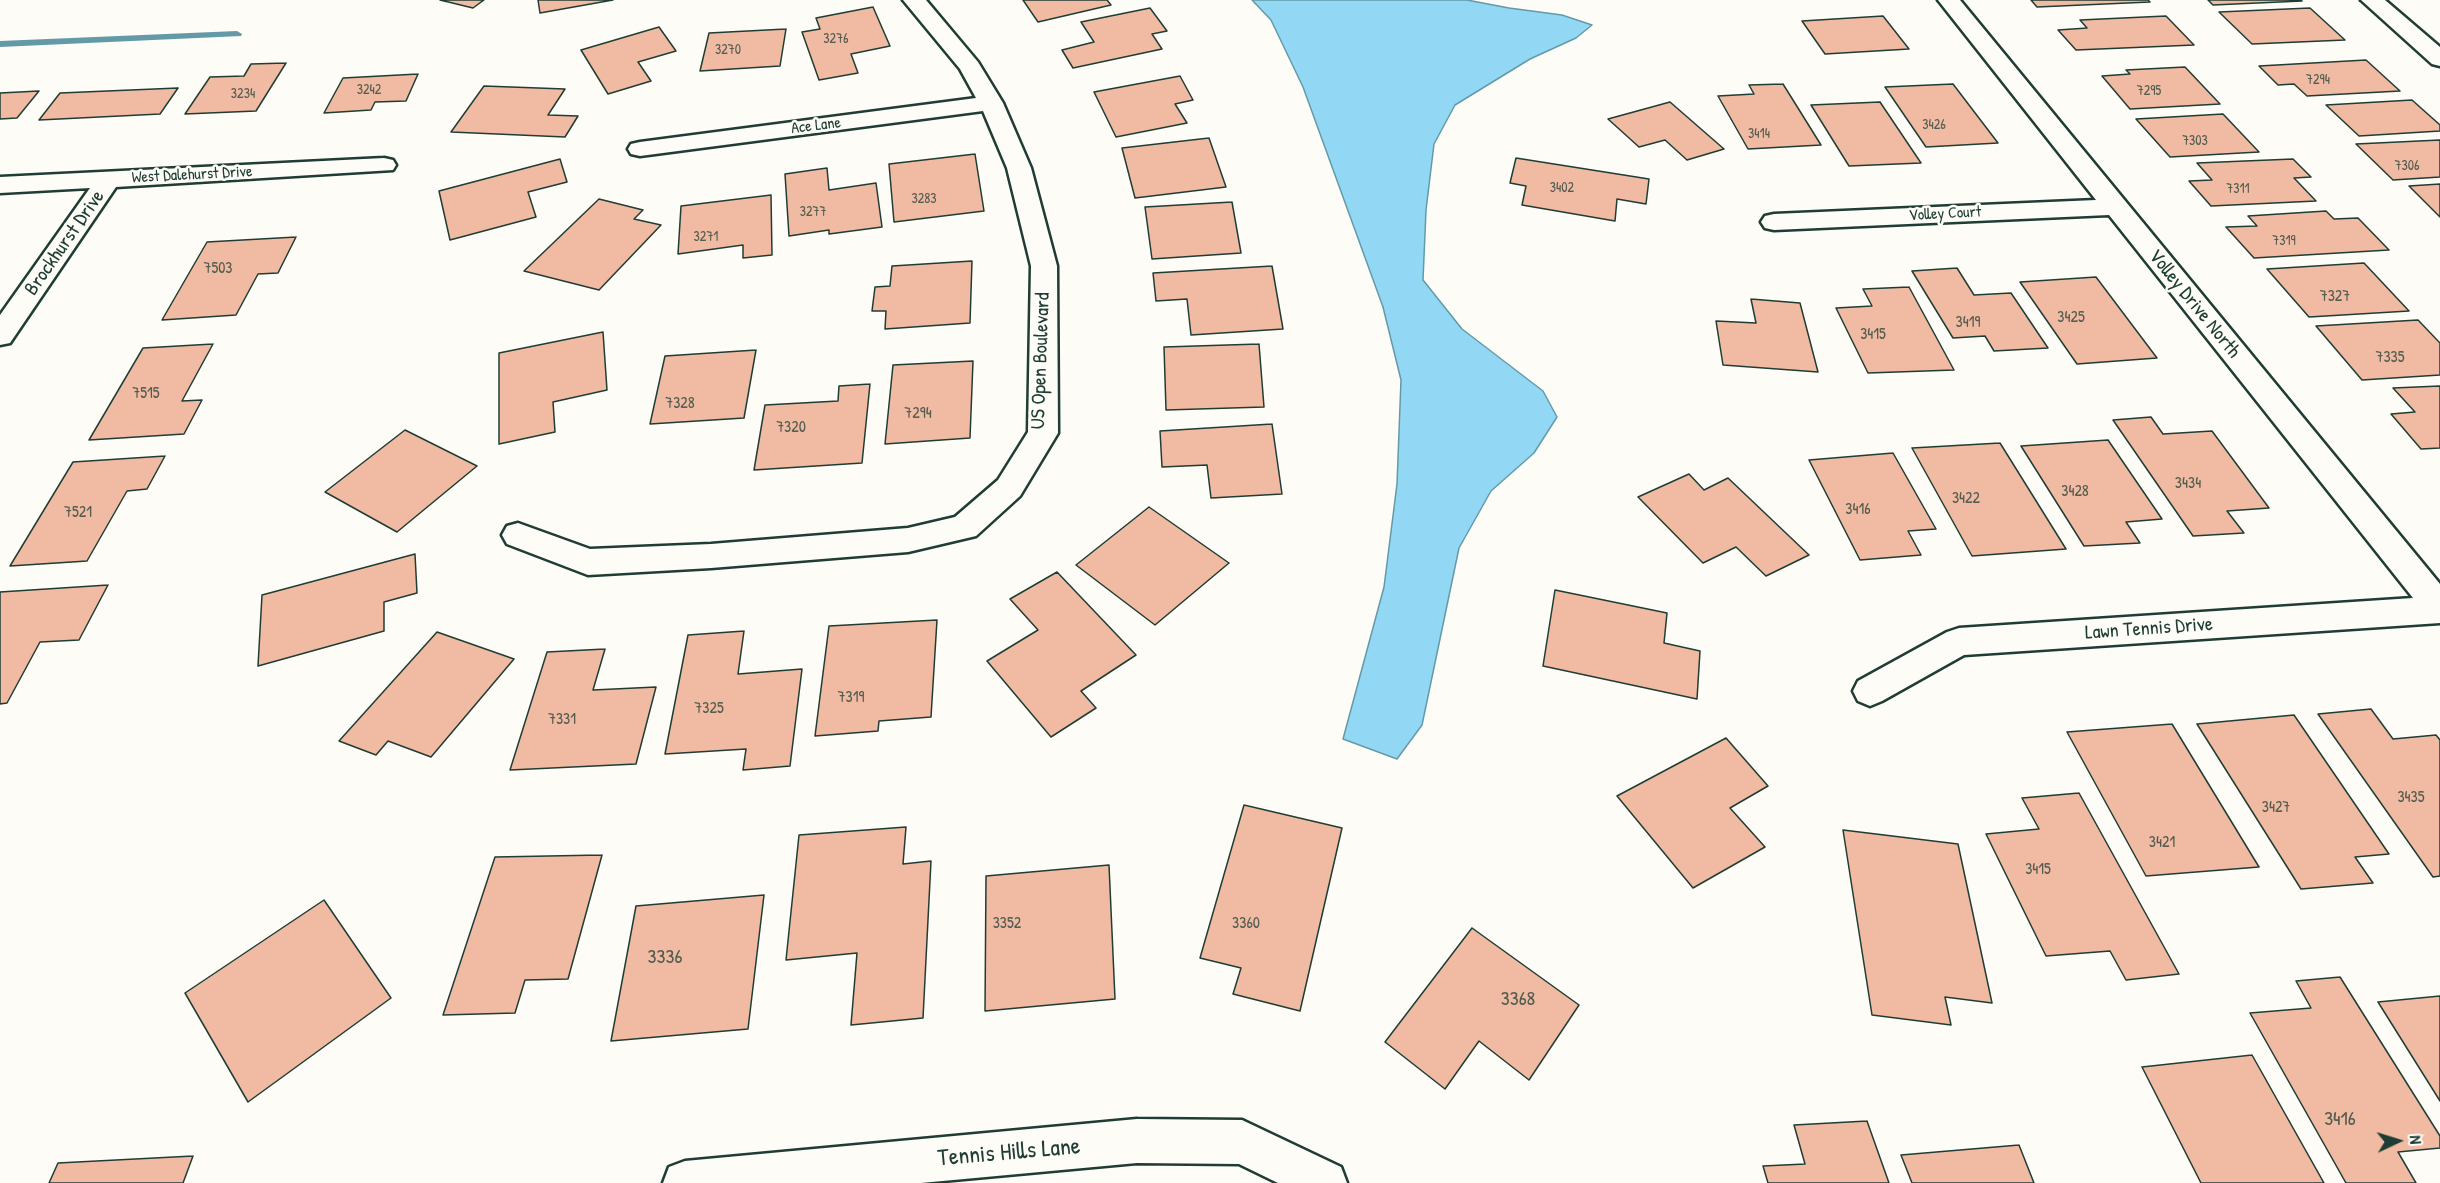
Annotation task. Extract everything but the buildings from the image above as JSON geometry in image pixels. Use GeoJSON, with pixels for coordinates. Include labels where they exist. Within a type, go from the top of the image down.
{"type":"FeatureCollection","features":[{"type":"Feature","properties":{"kind":"street","name":"US Open Boulevard"},"geometry":{"type":"LineString","coordinates":[[518,535],[588,562],[711,556],[908,540],[965,527],[1009,488],[1043,433],[1044,266],[1019,168],[991,103],[970,67],[914,0]]}},
{"type":"Feature","properties":{"kind":"street","name":"Volley Drive North"},"geometry":{"type":"LineString","coordinates":[[1949,0],[2440,609]]}},
{"type":"Feature","properties":{"kind":"street"},"geometry":{"type":"LineString","coordinates":[[2372,0],[2440,59]]}},
{"type":"Feature","properties":{"kind":"street","name":"Ace Lane"},"geometry":{"type":"LineString","coordinates":[[640,148],[991,103]]}},
{"type":"Feature","properties":{"kind":"street","name":"West Dalehurst Drive"},"geometry":{"type":"LineString","coordinates":[[0,184],[384,165]]}},
{"type":"Feature","properties":{"kind":"street","name":"Brockhurst Drive"},"geometry":{"type":"LineString","coordinates":[[0,336],[109,179]]}},
{"type":"Feature","properties":{"kind":"street","name":"Volley Court"},"geometry":{"type":"LineString","coordinates":[[1774,222],[2115,207]]}},
{"type":"Feature","properties":{"kind":"street","name":"Lawn Tennis Drive"},"geometry":{"type":"LineString","coordinates":[[1870,691],[1959,642],[2440,609]]}},
{"type":"Feature","properties":{"kind":"street","name":"Tennis Hills Lane"},"geometry":{"type":"LineString","coordinates":[[685,1183],[1137,1141],[1160,1141],[1242,1142],[1325,1183]]}},
{"type":"Feature","properties":{"kind":"water"},"geometry":{"type":"Polygon","coordinates":[[[1252,0],[1467,0],[1562,15],[1592,25],[1576,38],[1530,59],[1455,105],[1434,144],[1426,210],[1423,280],[1462,329],[1543,391],[1557,417],[1534,453],[1491,491],[1459,548],[1422,725],[1397,759],[1343,739],[1384,587],[1397,484],[1401,380],[1383,307],[1303,87],[1271,20],[1252,0]]]}},
{"type":"Feature","properties":{"kind":"waterway"},"geometry":{"type":"LineString","coordinates":[[0,44],[237,34]]}}]}
